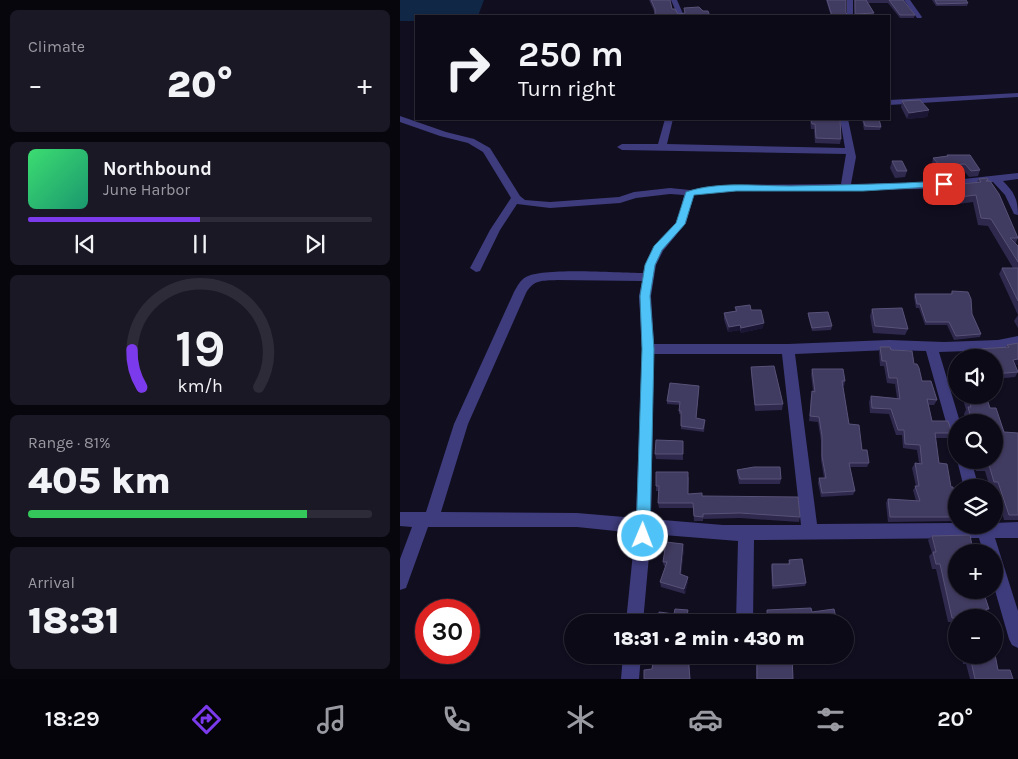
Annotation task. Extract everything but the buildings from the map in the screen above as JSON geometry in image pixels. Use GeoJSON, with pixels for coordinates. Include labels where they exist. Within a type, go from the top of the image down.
{"type":"FeatureCollection","features":[{"type":"Feature","properties":{"kind":"street"},"geometry":{"type":"LineString","coordinates":[[674,0],[681,15]]}},
{"type":"Feature","properties":{"kind":"street"},"geometry":{"type":"LineString","coordinates":[[850,0],[850,15]]}},
{"type":"Feature","properties":{"kind":"street"},"geometry":{"type":"LineString","coordinates":[[907,0],[918,17]]}},
{"type":"Feature","properties":{"kind":"street"},"geometry":{"type":"LineString","coordinates":[[891,103],[1018,95]]}},
{"type":"Feature","properties":{"kind":"street"},"geometry":{"type":"LineString","coordinates":[[400,119],[480,144],[487,150],[516,198],[522,203],[550,205],[620,200],[634,195],[670,190],[690,194],[697,191],[736,188],[927,186],[1018,176]]}},
{"type":"Feature","properties":{"kind":"street"},"geometry":{"type":"LineString","coordinates":[[662,146],[669,120]]}},
{"type":"Feature","properties":{"kind":"street"},"geometry":{"type":"LineString","coordinates":[[844,120],[850,151],[845,186]]}},
{"type":"Feature","properties":{"kind":"street"},"geometry":{"type":"LineString","coordinates":[[622,147],[662,146],[850,151]]}},
{"type":"Feature","properties":{"kind":"street"},"geometry":{"type":"LineString","coordinates":[[996,179],[1010,194],[1018,212]]}},
{"type":"Feature","properties":{"kind":"street"},"geometry":{"type":"LineString","coordinates":[[636,614],[642,528],[648,349],[645,296],[650,265],[658,249],[681,224],[690,194]]}},
{"type":"Feature","properties":{"kind":"street"},"geometry":{"type":"LineString","coordinates":[[476,268],[495,230],[516,198]]}},
{"type":"Feature","properties":{"kind":"street"},"geometry":{"type":"LineString","coordinates":[[400,582],[426,520],[461,424],[520,292],[527,281],[533,278],[557,276],[648,278]]}},
{"type":"Feature","properties":{"kind":"street"},"geometry":{"type":"LineString","coordinates":[[648,349],[788,349],[889,345],[998,345],[1018,340]]}},
{"type":"Feature","properties":{"kind":"street"},"geometry":{"type":"LineString","coordinates":[[931,346],[950,414]]}},
{"type":"Feature","properties":{"kind":"street"},"geometry":{"type":"LineString","coordinates":[[788,349],[810,532]]}},
{"type":"Feature","properties":{"kind":"street"},"geometry":{"type":"LineString","coordinates":[[400,519],[577,520],[642,528],[723,533],[948,528]]}},
{"type":"Feature","properties":{"kind":"street"},"geometry":{"type":"LineString","coordinates":[[1003,529],[1018,530]]}},
{"type":"Feature","properties":{"kind":"street"},"geometry":{"type":"LineString","coordinates":[[745,614],[746,533]]}},
{"type":"Feature","properties":{"kind":"street"},"geometry":{"type":"LineString","coordinates":[[1003,590],[1018,639]]}},
{"type":"Feature","properties":{"kind":"street"},"geometry":{"type":"LineString","coordinates":[[630,679],[631,664]]}},
{"type":"Feature","properties":{"kind":"water"},"geometry":{"type":"Polygon","coordinates":[[[400,0],[484,0],[478,15],[415,15],[415,21],[400,21],[400,0]]]}},
{"type":"Feature","properties":{"kind":"route"},"geometry":{"type":"LineString","coordinates":[[643,536],[648,349],[645,296],[650,265],[658,249],[681,224],[690,194],[697,191],[736,188],[845,186],[863,188],[944,184]]}}]}
